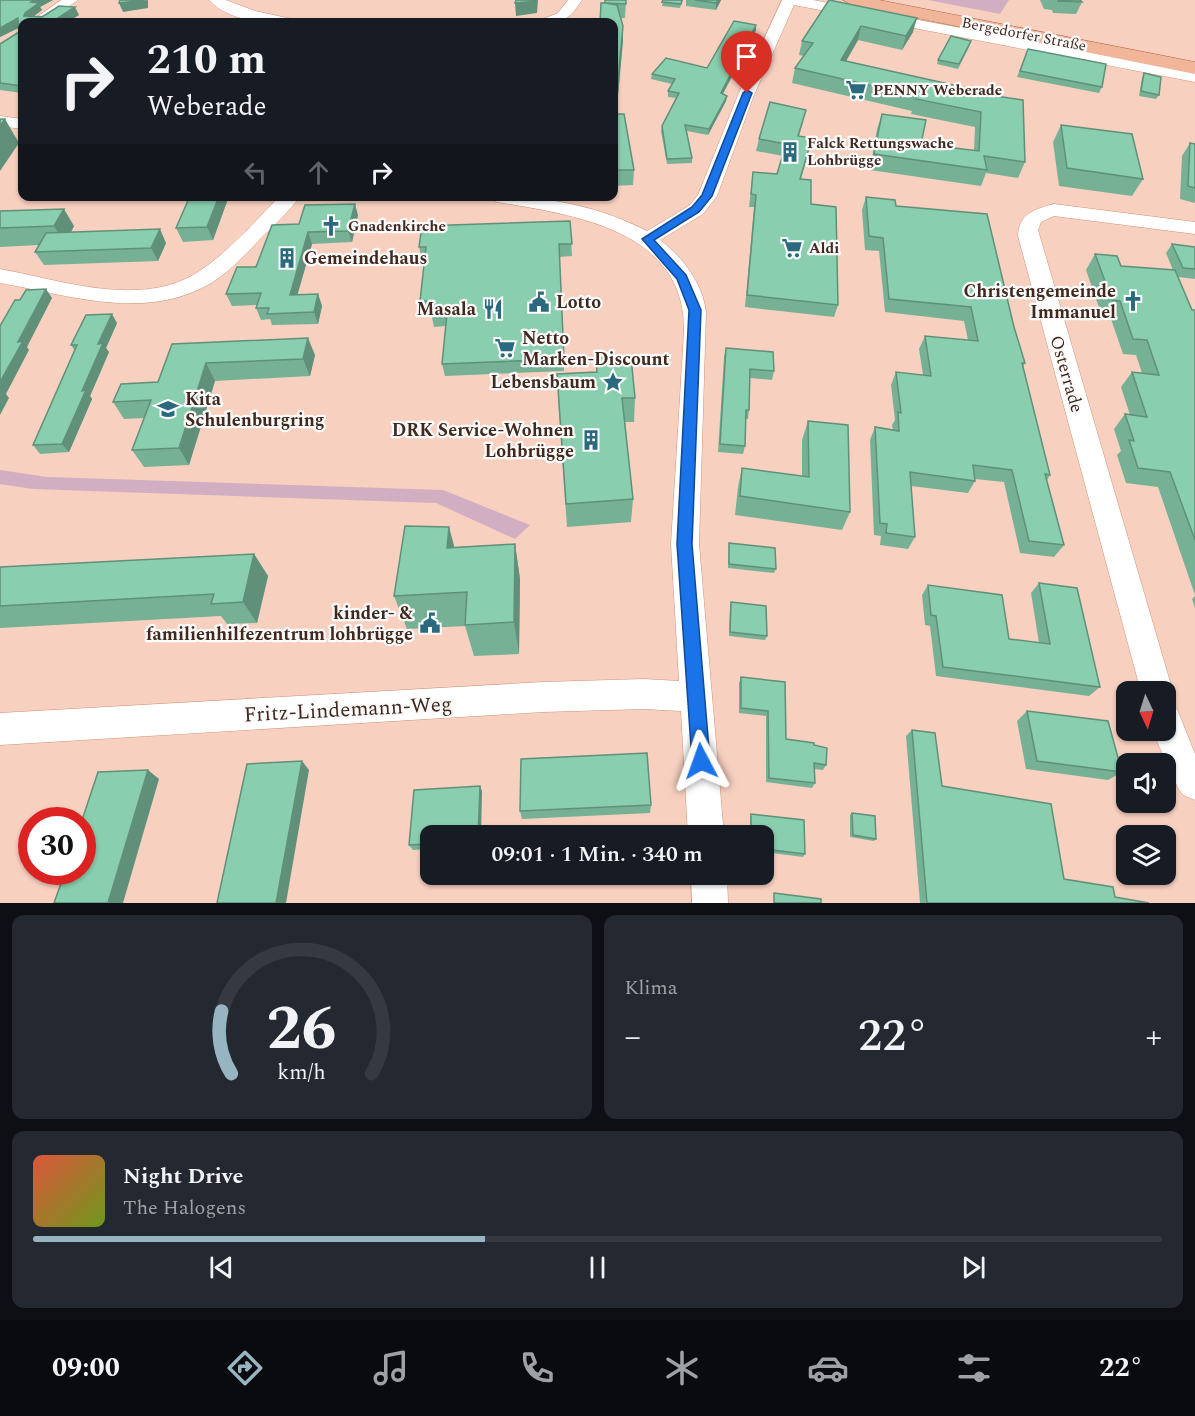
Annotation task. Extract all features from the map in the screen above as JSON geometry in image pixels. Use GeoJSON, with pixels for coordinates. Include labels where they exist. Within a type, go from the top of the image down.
{"type":"FeatureCollection","features":[{"type":"Feature","properties":{"kind":"main road","name":"Bergedorfer Straße"},"geometry":{"type":"LineString","coordinates":[[852,0],[1195,68]]}},
{"type":"Feature","properties":{"kind":"main road","name":"Bergedorfer Straße"},"geometry":{"type":"LineString","coordinates":[[883,0],[1195,59]]}},
{"type":"Feature","properties":{"kind":"street"},"geometry":{"type":"LineString","coordinates":[[43,18],[71,0]]}},
{"type":"Feature","properties":{"kind":"street"},"geometry":{"type":"LineString","coordinates":[[216,0],[249,14],[268,18]]}},
{"type":"Feature","properties":{"kind":"street"},"geometry":{"type":"LineString","coordinates":[[557,18],[562,16],[575,0]]}},
{"type":"Feature","properties":{"kind":"street"},"geometry":{"type":"LineString","coordinates":[[648,239],[696,210],[707,196],[746,95],[790,0],[1195,77]]}},
{"type":"Feature","properties":{"kind":"street"},"geometry":{"type":"LineString","coordinates":[[0,121],[18,123]]}},
{"type":"Feature","properties":{"kind":"street"},"geometry":{"type":"LineString","coordinates":[[0,276],[130,297],[172,294],[205,277],[286,201]]}},
{"type":"Feature","properties":{"kind":"street"},"geometry":{"type":"LineString","coordinates":[[522,201],[576,212],[628,228],[648,239],[682,278],[695,310],[685,544],[705,825]]}},
{"type":"Feature","properties":{"kind":"street","name":"Osterrade"},"geometry":{"type":"LineString","coordinates":[[1154,681],[1028,236],[1028,226],[1031,218],[1039,213],[1054,210],[1195,228]]}},
{"type":"Feature","properties":{"kind":"street","name":"Fritz-Lindemann-Weg"},"geometry":{"type":"LineString","coordinates":[[0,729],[543,697],[644,694],[697,697]]}},
{"type":"Feature","properties":{"kind":"street"},"geometry":{"type":"LineString","coordinates":[[1172,741],[1187,773],[1195,783]]}},
{"type":"Feature","properties":{"kind":"street"},"geometry":{"type":"LineString","coordinates":[[709,885],[710,903]]}},
{"type":"Feature","properties":{"kind":"shaded area"},"geometry":{"type":"Polygon","coordinates":[[[928,0],[1009,0],[1000,14],[928,0]]]}},
{"type":"Feature","properties":{"kind":"shaded area"},"geometry":{"type":"Polygon","coordinates":[[[0,470],[47,477],[443,490],[530,525],[515,539],[436,503],[33,489],[0,484],[0,470]]]}},
{"type":"Feature","properties":{"kind":"building"},"geometry":{"type":"Polygon","coordinates":[[[0,0],[35,0],[31,2],[39,3],[24,16],[42,17],[59,6],[75,7],[58,18],[18,18],[0,28],[0,0]]]}},
{"type":"Feature","properties":{"kind":"building"},"geometry":{"type":"Polygon","coordinates":[[[120,0],[145,0],[119,3],[120,0]]]}},
{"type":"Feature","properties":{"kind":"building"},"geometry":{"type":"Polygon","coordinates":[[[516,0],[536,0],[536,1],[515,3],[516,0]]]}},
{"type":"Feature","properties":{"kind":"building"},"geometry":{"type":"Polygon","coordinates":[[[605,0],[626,0],[626,4],[606,3],[617,5],[623,26],[618,80],[618,18],[600,18],[601,3],[605,3],[605,0]]]}},
{"type":"Feature","properties":{"kind":"building"},"geometry":{"type":"Polygon","coordinates":[[[663,0],[682,0],[681,4],[662,2],[663,0]]]}},
{"type":"Feature","properties":{"kind":"building"},"geometry":{"type":"Polygon","coordinates":[[[695,0],[718,0],[716,3],[695,0]]]}},
{"type":"Feature","properties":{"kind":"building"},"geometry":{"type":"Polygon","coordinates":[[[829,0],[917,18],[906,36],[861,26],[841,60],[980,91],[982,94],[1023,100],[1025,162],[984,156],[987,170],[874,154],[882,114],[926,120],[921,144],[979,151],[981,112],[916,99],[916,96],[795,68],[813,43],[802,41],[829,0]]]}},
{"type":"Feature","properties":{"kind":"building"},"geometry":{"type":"Polygon","coordinates":[[[1080,0],[1082,2],[1058,1],[1080,0]]]}},
{"type":"Feature","properties":{"kind":"building"},"geometry":{"type":"Polygon","coordinates":[[[734,21],[756,25],[721,93],[727,96],[709,129],[685,125],[692,158],[667,159],[662,126],[679,93],[668,91],[675,79],[652,74],[666,58],[707,68],[734,21]]]}},
{"type":"Feature","properties":{"kind":"building"},"geometry":{"type":"Polygon","coordinates":[[[18,33],[18,85],[0,83],[0,44],[18,33]]]}},
{"type":"Feature","properties":{"kind":"building"},"geometry":{"type":"Polygon","coordinates":[[[951,36],[971,41],[959,64],[938,60],[951,36]]]}},
{"type":"Feature","properties":{"kind":"building"},"geometry":{"type":"Polygon","coordinates":[[[1028,49],[1106,64],[1102,87],[1020,71],[1028,49]]]}},
{"type":"Feature","properties":{"kind":"building"},"geometry":{"type":"Polygon","coordinates":[[[1144,73],[1161,77],[1159,95],[1141,91],[1144,73]]]}},
{"type":"Feature","properties":{"kind":"building"},"geometry":{"type":"Polygon","coordinates":[[[770,102],[806,110],[798,136],[812,138],[800,179],[811,180],[811,204],[836,207],[838,305],[747,295],[756,195],[751,194],[753,172],[777,174],[786,144],[759,139],[770,102]]]}},
{"type":"Feature","properties":{"kind":"building"},"geometry":{"type":"Polygon","coordinates":[[[618,114],[624,114],[634,170],[618,170],[618,114]]]}},
{"type":"Feature","properties":{"kind":"building"},"geometry":{"type":"Polygon","coordinates":[[[1061,125],[1132,134],[1143,179],[1067,168],[1061,125]]]}},
{"type":"Feature","properties":{"kind":"building"},"geometry":{"type":"Polygon","coordinates":[[[1190,143],[1195,144],[1195,188],[1188,186],[1190,143]]]}},
{"type":"Feature","properties":{"kind":"building"},"geometry":{"type":"Polygon","coordinates":[[[866,197],[895,200],[896,206],[987,214],[1025,363],[1022,363],[1050,475],[1045,474],[1064,545],[1029,541],[1012,470],[973,465],[975,481],[910,472],[915,537],[886,533],[887,524],[880,523],[875,427],[899,431],[898,412],[901,413],[896,372],[931,376],[925,336],[978,341],[971,307],[889,299],[883,238],[869,236],[866,197]]]}},
{"type":"Feature","properties":{"kind":"building"},"geometry":{"type":"Polygon","coordinates":[[[188,201],[217,201],[207,227],[176,228],[188,201]]]}},
{"type":"Feature","properties":{"kind":"building"},"geometry":{"type":"Polygon","coordinates":[[[355,204],[348,231],[308,232],[290,295],[318,294],[314,312],[267,314],[269,308],[256,308],[261,293],[226,294],[237,267],[256,267],[272,225],[299,224],[305,205],[355,204]]]}},
{"type":"Feature","properties":{"kind":"building"},"geometry":{"type":"Polygon","coordinates":[[[64,209],[54,226],[0,228],[0,211],[64,209]]]}},
{"type":"Feature","properties":{"kind":"building"},"geometry":{"type":"Polygon","coordinates":[[[570,221],[572,244],[559,244],[564,359],[442,364],[447,313],[431,314],[432,301],[420,301],[426,247],[419,247],[422,226],[570,221]]]}},
{"type":"Feature","properties":{"kind":"building"},"geometry":{"type":"Polygon","coordinates":[[[160,229],[151,248],[35,252],[46,233],[160,229]]]}},
{"type":"Feature","properties":{"kind":"building"},"geometry":{"type":"Polygon","coordinates":[[[1172,244],[1195,247],[1195,269],[1183,268],[1172,244]]]}},
{"type":"Feature","properties":{"kind":"building"},"geometry":{"type":"Polygon","coordinates":[[[1095,254],[1117,256],[1121,266],[1175,270],[1192,310],[1195,310],[1195,540],[1170,472],[1138,468],[1129,440],[1134,441],[1125,414],[1147,417],[1132,372],[1159,375],[1147,340],[1133,339],[1120,301],[1112,300],[1095,254]]]}},
{"type":"Feature","properties":{"kind":"building"},"geometry":{"type":"Polygon","coordinates":[[[46,289],[18,342],[23,341],[0,382],[0,326],[15,300],[20,300],[26,290],[46,289]]]}},
{"type":"Feature","properties":{"kind":"building"},"geometry":{"type":"Polygon","coordinates":[[[112,314],[98,344],[103,343],[82,391],[86,390],[62,444],[33,445],[77,345],[71,345],[86,315],[112,314]]]}},
{"type":"Feature","properties":{"kind":"building"},"geometry":{"type":"Polygon","coordinates":[[[308,338],[303,359],[206,363],[179,448],[132,450],[151,400],[113,402],[121,384],[158,382],[172,344],[308,338]]]}},
{"type":"Feature","properties":{"kind":"building"},"geometry":{"type":"Polygon","coordinates":[[[726,348],[773,352],[774,371],[750,369],[745,446],[720,444],[726,348]]]}},
{"type":"Feature","properties":{"kind":"building","name":"DRK Service-Wohnen Lohbrügge"},"geometry":{"type":"Polygon","coordinates":[[[631,357],[635,398],[622,398],[633,499],[566,504],[557,374],[597,372],[596,358],[631,357]]]}},
{"type":"Feature","properties":{"kind":"building"},"geometry":{"type":"Polygon","coordinates":[[[808,421],[848,425],[850,512],[740,496],[742,468],[809,477],[808,421]]]}},
{"type":"Feature","properties":{"kind":"building"},"geometry":{"type":"Polygon","coordinates":[[[405,526],[449,527],[447,548],[515,544],[514,622],[465,625],[467,592],[394,596],[405,526]]]}},
{"type":"Feature","properties":{"kind":"building"},"geometry":{"type":"Polygon","coordinates":[[[729,543],[775,548],[776,569],[729,564],[729,543]]]}},
{"type":"Feature","properties":{"kind":"building"},"geometry":{"type":"Polygon","coordinates":[[[254,554],[243,602],[211,604],[214,594],[0,606],[0,567],[254,554]]]}},
{"type":"Feature","properties":{"kind":"building"},"geometry":{"type":"Polygon","coordinates":[[[1039,583],[1077,588],[1100,687],[943,667],[936,616],[931,615],[928,585],[1002,595],[1009,639],[1050,644],[1039,583]]]}},
{"type":"Feature","properties":{"kind":"building"},"geometry":{"type":"Polygon","coordinates":[[[731,602],[766,606],[767,636],[730,632],[731,602]]]}},
{"type":"Feature","properties":{"kind":"building"},"geometry":{"type":"Polygon","coordinates":[[[741,677],[785,682],[786,739],[814,743],[814,745],[827,748],[826,765],[814,763],[815,783],[769,778],[768,711],[741,708],[741,677]]]}},
{"type":"Feature","properties":{"kind":"building"},"geometry":{"type":"Polygon","coordinates":[[[1027,711],[1108,721],[1117,753],[1116,771],[1037,761],[1027,711]]]}},
{"type":"Feature","properties":{"kind":"building"},"geometry":{"type":"Polygon","coordinates":[[[912,730],[935,733],[942,786],[1051,804],[1064,879],[1113,887],[1115,897],[1149,903],[927,903],[912,730]]]}},
{"type":"Feature","properties":{"kind":"building"},"geometry":{"type":"Polygon","coordinates":[[[647,753],[651,805],[520,811],[521,759],[647,753]]]}},
{"type":"Feature","properties":{"kind":"building"},"geometry":{"type":"Polygon","coordinates":[[[302,761],[276,903],[217,903],[247,764],[302,761]]]}},
{"type":"Feature","properties":{"kind":"building"},"geometry":{"type":"Polygon","coordinates":[[[148,770],[108,903],[54,903],[60,885],[96,885],[96,807],[86,807],[98,772],[148,770]]]}},
{"type":"Feature","properties":{"kind":"building"},"geometry":{"type":"Polygon","coordinates":[[[480,786],[478,825],[420,825],[420,844],[409,845],[414,790],[480,786]]]}},
{"type":"Feature","properties":{"kind":"building"},"geometry":{"type":"Polygon","coordinates":[[[852,813],[875,816],[876,839],[853,835],[852,813]]]}},
{"type":"Feature","properties":{"kind":"building"},"geometry":{"type":"Polygon","coordinates":[[[751,814],[804,820],[805,854],[774,850],[774,825],[751,825],[751,814]]]}},
{"type":"Feature","properties":{"kind":"building"},"geometry":{"type":"Polygon","coordinates":[[[774,893],[821,899],[821,903],[774,903],[774,893]]]}},
{"type":"Feature","properties":{"kind":"place","name":"PENNY Weberade"},"geometry":{"type":"Point","coordinates":[856,90]}},
{"type":"Feature","properties":{"kind":"place","name":"Falck Rettungswache Lohbrügge"},"geometry":{"type":"Point","coordinates":[790,152]}},
{"type":"Feature","properties":{"kind":"place","name":"Gnadenkirche"},"geometry":{"type":"Point","coordinates":[331,226]}},
{"type":"Feature","properties":{"kind":"place","name":"Aldi"},"geometry":{"type":"Point","coordinates":[792,248]}},
{"type":"Feature","properties":{"kind":"place","name":"Gemeindehaus"},"geometry":{"type":"Point","coordinates":[287,258]}},
{"type":"Feature","properties":{"kind":"place","name":"Christengemeinde Immanuel"},"geometry":{"type":"Point","coordinates":[1133,301]}},
{"type":"Feature","properties":{"kind":"place","name":"Lotto"},"geometry":{"type":"Point","coordinates":[539,302]}},
{"type":"Feature","properties":{"kind":"place","name":"Masala"},"geometry":{"type":"Point","coordinates":[493,309]}},
{"type":"Feature","properties":{"kind":"place","name":"Netto Marken-Discount"},"geometry":{"type":"Point","coordinates":[505,348]}},
{"type":"Feature","properties":{"kind":"place","name":"Lebensbaum"},"geometry":{"type":"Point","coordinates":[613,382]}},
{"type":"Feature","properties":{"kind":"place","name":"Kita Schulenburgring"},"geometry":{"type":"Point","coordinates":[168,409]}},
{"type":"Feature","properties":{"kind":"place","name":"DRK Service-Wohnen Lohbrügge"},"geometry":{"type":"Point","coordinates":[591,440]}},
{"type":"Feature","properties":{"kind":"place","name":"kinder- & familienhilfezentrum lohbrügge"},"geometry":{"type":"Point","coordinates":[430,623]}},
{"type":"Feature","properties":{"kind":"route"},"geometry":{"type":"LineString","coordinates":[[701,761],[685,544],[691,367],[695,332],[694,300],[670,261],[648,239],[696,210],[707,196],[747,93]]}}]}
